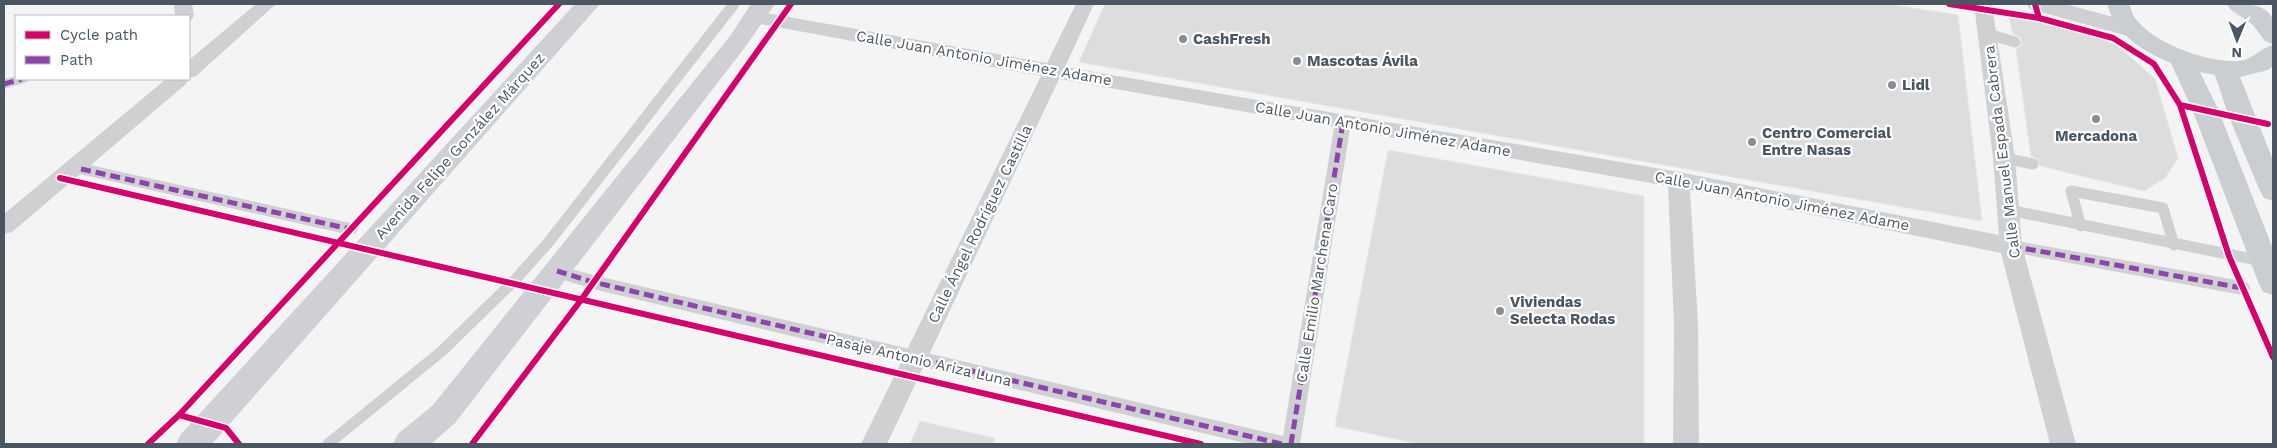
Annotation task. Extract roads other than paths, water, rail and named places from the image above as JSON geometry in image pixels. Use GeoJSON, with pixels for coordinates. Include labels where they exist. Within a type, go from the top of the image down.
{"type":"FeatureCollection","features":[{"type":"Feature","properties":{"kind":"main road","name":"Avenida Felipe González Márquez"},"geometry":{"type":"LineString","coordinates":[[192,444],[588,4]]}},
{"type":"Feature","properties":{"kind":"main road"},"geometry":{"type":"LineString","coordinates":[[2118,4],[2118,11],[2131,29],[2151,44],[2181,58],[2225,68],[2254,67],[2270,60],[2273,53]]}},
{"type":"Feature","properties":{"kind":"main road"},"geometry":{"type":"LineString","coordinates":[[2238,4],[2261,20],[2273,36]]}},
{"type":"Feature","properties":{"kind":"main road"},"geometry":{"type":"LineString","coordinates":[[409,444],[444,414],[558,271],[751,8]]}},
{"type":"Feature","properties":{"kind":"main road"},"geometry":{"type":"LineString","coordinates":[[2181,58],[2205,109],[2262,260],[2273,284]]}},
{"type":"Feature","properties":{"kind":"main road"},"geometry":{"type":"LineString","coordinates":[[2225,68],[2242,117],[2273,191]]}},
{"type":"Feature","properties":{"kind":"street"},"geometry":{"type":"LineString","coordinates":[[190,67],[266,4]]}},
{"type":"Feature","properties":{"kind":"street","name":"Calle Ángel Rodríguez Castilla"},"geometry":{"type":"LineString","coordinates":[[874,444],[1085,4]]}},
{"type":"Feature","properties":{"kind":"street","name":"Calle Manuel Espada Cabrera"},"geometry":{"type":"LineString","coordinates":[[1983,4],[2004,158],[2011,246],[2063,444]]}},
{"type":"Feature","properties":{"kind":"street"},"geometry":{"type":"LineString","coordinates":[[2038,4],[2131,29]]}},
{"type":"Feature","properties":{"kind":"street","name":"Calle Juan Antonio Jiménez Adame"},"geometry":{"type":"LineString","coordinates":[[751,8],[1054,70],[1679,180],[2011,246]]}},
{"type":"Feature","properties":{"kind":"street"},"geometry":{"type":"LineString","coordinates":[[4,84],[18,80]]}},
{"type":"Feature","properties":{"kind":"street"},"geometry":{"type":"LineString","coordinates":[[4,226],[175,80]]}},
{"type":"Feature","properties":{"kind":"street","name":"Calle Emilio Marchena Caro"},"geometry":{"type":"LineString","coordinates":[[1292,444],[1343,122]]}},
{"type":"Feature","properties":{"kind":"street"},"geometry":{"type":"LineString","coordinates":[[81,169],[350,229]]}},
{"type":"Feature","properties":{"kind":"street"},"geometry":{"type":"LineString","coordinates":[[1679,180],[1686,324],[1686,444]]}},
{"type":"Feature","properties":{"kind":"street"},"geometry":{"type":"LineString","coordinates":[[2011,246],[2242,288]]}},
{"type":"Feature","properties":{"kind":"street","name":"Pasaje Antonio Ariza Luna"},"geometry":{"type":"LineString","coordinates":[[558,271],[593,282],[915,359],[1282,444]]}},
{"type":"Feature","properties":{"kind":"lane"},"geometry":{"type":"LineString","coordinates":[[328,444],[442,351],[512,283],[751,8]]}},
{"type":"Feature","properties":{"kind":"lane"},"geometry":{"type":"LineString","coordinates":[[1988,34],[2015,42]]}},
{"type":"Feature","properties":{"kind":"lane"},"geometry":{"type":"LineString","coordinates":[[2004,158],[2033,164]]}},
{"type":"Feature","properties":{"kind":"lane"},"geometry":{"type":"LineString","coordinates":[[2081,226],[2072,191],[2163,208],[2174,246]]}},
{"type":"Feature","properties":{"kind":"lane"},"geometry":{"type":"LineString","coordinates":[[2009,210],[2174,246],[2262,260]]}},
{"type":"Feature","properties":{"kind":"place","name":"CashFresh"},"geometry":{"type":"Point","coordinates":[1183,39]}},
{"type":"Feature","properties":{"kind":"place","name":"Mascotas Ávila"},"geometry":{"type":"Point","coordinates":[1297,61]}},
{"type":"Feature","properties":{"kind":"place","name":"Lidl"},"geometry":{"type":"Point","coordinates":[1892,85]}},
{"type":"Feature","properties":{"kind":"place","name":"Mercadona"},"geometry":{"type":"Point","coordinates":[2096,119]}},
{"type":"Feature","properties":{"kind":"place","name":"Centro Comercial Entre Nasas"},"geometry":{"type":"Point","coordinates":[1752,142]}},
{"type":"Feature","properties":{"kind":"place","name":"Viviendas Selecta Rodas"},"geometry":{"type":"Point","coordinates":[1500,311]}}]}
